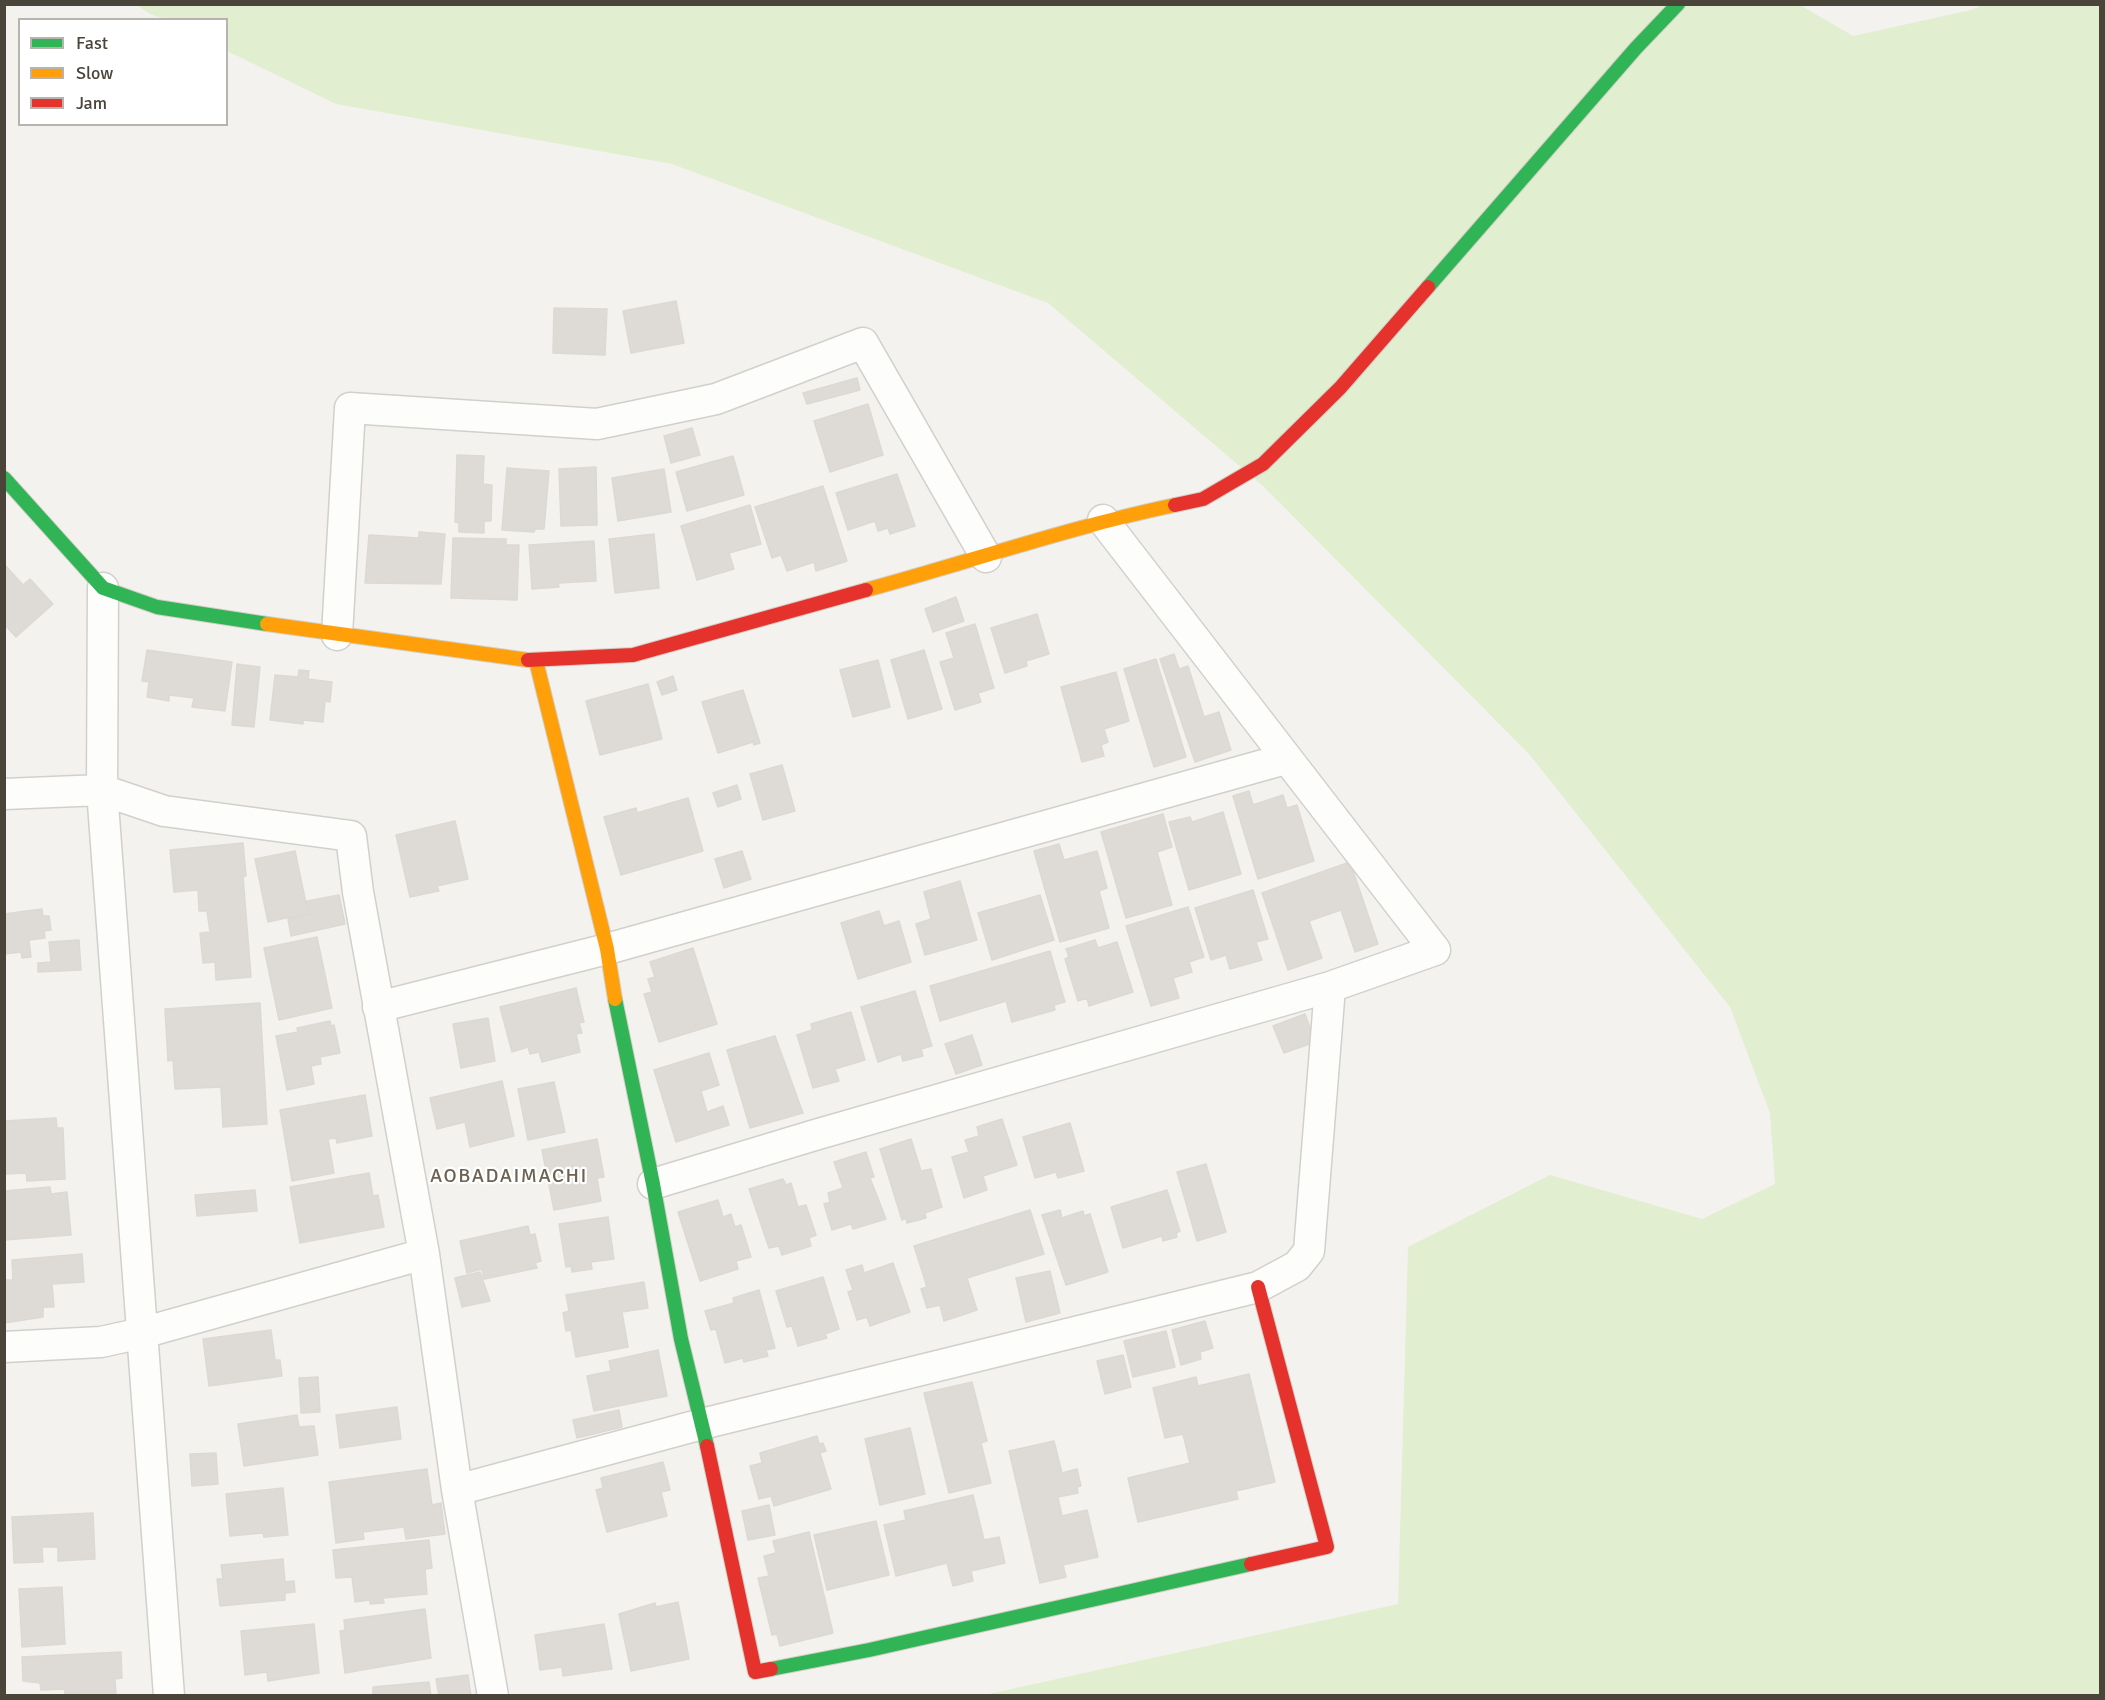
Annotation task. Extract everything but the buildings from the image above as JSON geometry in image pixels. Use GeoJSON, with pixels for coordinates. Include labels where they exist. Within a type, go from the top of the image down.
{"type":"FeatureCollection","features":[{"type":"Feature","properties":{"kind":"street"},"geometry":{"type":"LineString","coordinates":[[4,478],[103,588],[157,607],[337,635],[536,661],[633,655],[986,557],[1103,520],[1203,500],[1263,464],[1340,388],[1628,57],[1678,4]]}},
{"type":"Feature","properties":{"kind":"street"},"geometry":{"type":"LineString","coordinates":[[337,635],[350,408],[597,424],[716,399],[863,343],[986,557]]}},
{"type":"Feature","properties":{"kind":"street"},"geometry":{"type":"LineString","coordinates":[[653,1184],[1330,987],[1435,950],[1362,852],[1285,759],[1103,520]]}},
{"type":"Feature","properties":{"kind":"street"},"geometry":{"type":"LineString","coordinates":[[103,588],[102,790],[169,1695]]}},
{"type":"Feature","properties":{"kind":"street"},"geometry":{"type":"LineString","coordinates":[[536,661],[606,949],[619,1027],[653,1184],[681,1339],[702,1424],[755,1672],[869,1650],[1326,1547],[1258,1287]]}},
{"type":"Feature","properties":{"kind":"street"},"geometry":{"type":"LineString","coordinates":[[378,1007],[606,949],[1285,759]]}},
{"type":"Feature","properties":{"kind":"street"},"geometry":{"type":"LineString","coordinates":[[4,794],[102,790],[164,811],[351,836],[378,1007],[424,1254],[457,1490],[493,1695]]}},
{"type":"Feature","properties":{"kind":"street"},"geometry":{"type":"LineString","coordinates":[[457,1490],[702,1424],[1258,1287],[1297,1266],[1310,1251],[1330,987]]}},
{"type":"Feature","properties":{"kind":"street"},"geometry":{"type":"LineString","coordinates":[[4,1347],[101,1342],[142,1333],[424,1254]]}},
{"type":"Feature","properties":{"kind":"green space"},"geometry":{"type":"Polygon","coordinates":[[[1798,4],[1853,36],[1971,10],[1983,5],[2100,5],[2100,1695],[984,1695],[1398,1604],[1408,1247],[1550,1175],[1702,1219],[1775,1184],[1770,1113],[1730,1007],[1529,754],[1263,486],[1048,303],[672,164],[336,104],[228,51],[228,18],[164,18],[147,12],[138,5],[1798,4]]]}},
{"type":"Feature","properties":{"kind":"traffic: fast"},"geometry":{"type":"LineString","coordinates":[[1428,287],[1636,48],[1678,4]]}},
{"type":"Feature","properties":{"kind":"traffic: fast"},"geometry":{"type":"LineString","coordinates":[[4,478],[103,588],[157,607],[267,624]]}},
{"type":"Feature","properties":{"kind":"traffic: fast"},"geometry":{"type":"LineString","coordinates":[[615,999],[653,1184],[681,1339],[707,1446]]}},
{"type":"Feature","properties":{"kind":"traffic: fast"},"geometry":{"type":"LineString","coordinates":[[771,1669],[869,1650],[1251,1564]]}},
{"type":"Feature","properties":{"kind":"traffic: slow"},"geometry":{"type":"LineString","coordinates":[[866,590],[1058,534],[1175,505]]}},
{"type":"Feature","properties":{"kind":"traffic: slow"},"geometry":{"type":"LineString","coordinates":[[267,624],[528,660]]}},
{"type":"Feature","properties":{"kind":"traffic: slow"},"geometry":{"type":"LineString","coordinates":[[536,661],[607,949],[615,999]]}},
{"type":"Feature","properties":{"kind":"traffic: jam"},"geometry":{"type":"LineString","coordinates":[[1175,505],[1203,499],[1263,464],[1340,388],[1428,287]]}},
{"type":"Feature","properties":{"kind":"traffic: jam"},"geometry":{"type":"LineString","coordinates":[[528,660],[633,655],[866,590]]}},
{"type":"Feature","properties":{"kind":"traffic: jam"},"geometry":{"type":"LineString","coordinates":[[1251,1564],[1327,1547],[1258,1287]]}},
{"type":"Feature","properties":{"kind":"traffic: jam"},"geometry":{"type":"LineString","coordinates":[[707,1446],[755,1672],[771,1669]]}},
{"type":"Feature","properties":{"kind":"district","name":"AOBADAIMACHI"},"geometry":{"type":"Point","coordinates":[509,1177]}}]}
